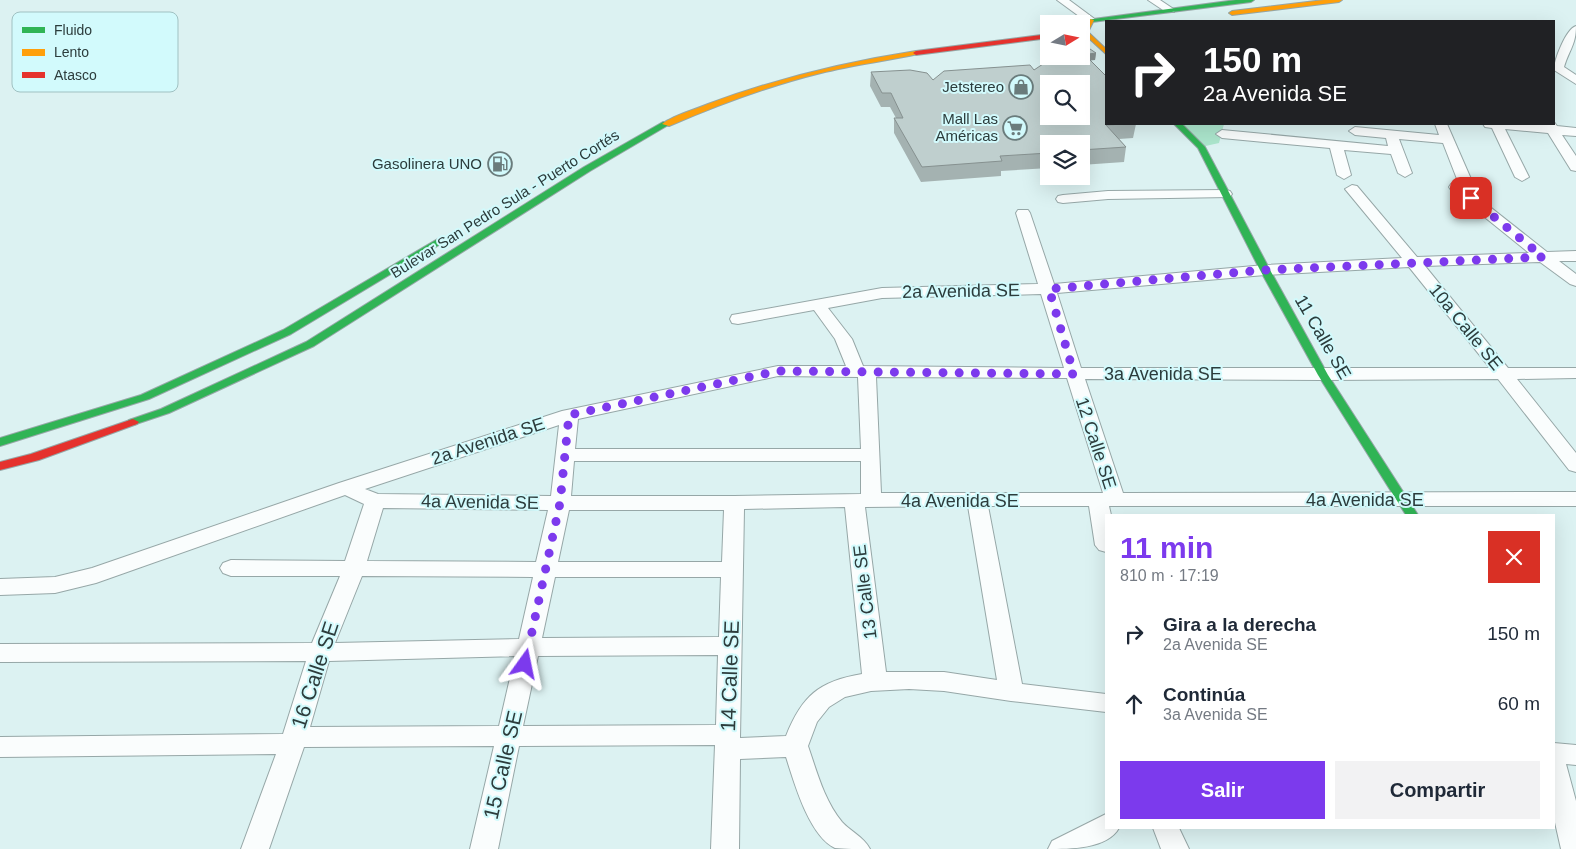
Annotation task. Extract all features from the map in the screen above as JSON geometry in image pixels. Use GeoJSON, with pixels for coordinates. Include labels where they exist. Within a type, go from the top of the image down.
{"type":"FeatureCollection","features":[{"type":"Feature","properties":{"kind":"main road"},"geometry":{"type":"LineString","coordinates":[[1169,16],[1251,0]]}},
{"type":"Feature","properties":{"kind":"main road"},"geometry":{"type":"LineString","coordinates":[[1091,20],[1169,16],[1339,0]]}},
{"type":"Feature","properties":{"kind":"main road"},"geometry":{"type":"LineString","coordinates":[[793,66],[886,46],[1040,26]]}},
{"type":"Feature","properties":{"kind":"main road"},"geometry":{"type":"LineString","coordinates":[[1090,31],[1105,29]]}},
{"type":"Feature","properties":{"kind":"main road","name":"Bulevar San Pedro Sula - Puerto Cortés"},"geometry":{"type":"LineString","coordinates":[[0,466],[36,457],[165,411],[310,344],[587,169],[664,125],[716,102],[774,83],[833,67],[888,57],[1040,37]]}},
{"type":"Feature","properties":{"kind":"main road"},"geometry":{"type":"LineString","coordinates":[[1090,38],[1105,51]]}},
{"type":"Feature","properties":{"kind":"main road","name":"11 Calle SE"},"geometry":{"type":"LineString","coordinates":[[1179,125],[1201,147],[1265,270],[1323,375],[1407,508]]}},
{"type":"Feature","properties":{"kind":"main road","name":"Bulevar San Pedro Sula - Puerto Cortés"},"geometry":{"type":"LineString","coordinates":[[0,442],[145,397],[287,332],[455,232]]}},
{"type":"Feature","properties":{"kind":"street"},"geometry":{"type":"LineString","coordinates":[[1062,0],[1091,20]]}},
{"type":"Feature","properties":{"kind":"street"},"geometry":{"type":"LineString","coordinates":[[1153,0],[1169,16]]}},
{"type":"Feature","properties":{"kind":"street"},"geometry":{"type":"LineString","coordinates":[[1576,29],[1556,68],[1576,80]]}},
{"type":"Feature","properties":{"kind":"street"},"geometry":{"type":"LineString","coordinates":[[1441,125],[1448,140],[1460,183],[1543,257],[1576,281]]}},
{"type":"Feature","properties":{"kind":"street"},"geometry":{"type":"LineString","coordinates":[[1495,125],[1522,178]]}},
{"type":"Feature","properties":{"kind":"street"},"geometry":{"type":"LineString","coordinates":[[1513,125],[1551,127],[1576,132]]}},
{"type":"Feature","properties":{"kind":"street"},"geometry":{"type":"LineString","coordinates":[[1551,127],[1576,167]]}},
{"type":"Feature","properties":{"kind":"street"},"geometry":{"type":"LineString","coordinates":[[1201,147],[1219,143],[1224,129],[1281,140],[1396,151]]}},
{"type":"Feature","properties":{"kind":"street"},"geometry":{"type":"LineString","coordinates":[[1355,131],[1448,140]]}},
{"type":"Feature","properties":{"kind":"street"},"geometry":{"type":"LineString","coordinates":[[1390,135],[1405,173]]}},
{"type":"Feature","properties":{"kind":"street"},"geometry":{"type":"LineString","coordinates":[[1281,140],[1283,157]]}},
{"type":"Feature","properties":{"kind":"street","name":"10a Calle SE"},"geometry":{"type":"LineString","coordinates":[[1336,145],[1348,182],[1504,373],[1576,466]]}},
{"type":"Feature","properties":{"kind":"street"},"geometry":{"type":"LineString","coordinates":[[1063,199],[1108,195],[1225,194]]}},
{"type":"Feature","properties":{"kind":"street","name":"12 Calle SE"},"geometry":{"type":"LineString","coordinates":[[1023,213],[1049,289],[1074,374],[1106,500],[1106,514]]}},
{"type":"Feature","properties":{"kind":"street","name":"2a Avenida SE"},"geometry":{"type":"LineString","coordinates":[[738,319],[882,293],[1049,289],[1265,270],[1576,256]]}},
{"type":"Feature","properties":{"kind":"street","name":"13 Calle SE"},"geometry":{"type":"LineString","coordinates":[[818,305],[843,339],[862,372],[871,455],[862,501],[875,683]]}},
{"type":"Feature","properties":{"kind":"street","name":"3a Avenida SE"},"geometry":{"type":"LineString","coordinates":[[691,388],[778,371],[1323,375],[1576,373]]}},
{"type":"Feature","properties":{"kind":"street","name":"2a Avenida SE"},"geometry":{"type":"LineString","coordinates":[[0,587],[55,585],[96,575],[346,488],[569,415],[691,388]]}},
{"type":"Feature","properties":{"kind":"street","name":"15 Calle SE"},"geometry":{"type":"LineString","coordinates":[[484,849],[560,503],[569,415]]}},
{"type":"Feature","properties":{"kind":"street"},"geometry":{"type":"LineString","coordinates":[[566,455],[871,455]]}},
{"type":"Feature","properties":{"kind":"street","name":"4a Avenida SE"},"geometry":{"type":"LineString","coordinates":[[346,488],[375,501],[560,503],[1106,500],[1407,508],[1576,499]]}},
{"type":"Feature","properties":{"kind":"street","name":"16 Calle SE"},"geometry":{"type":"LineString","coordinates":[[255,849],[294,740],[320,652],[354,568],[375,501]]}},
{"type":"Feature","properties":{"kind":"street"},"geometry":{"type":"LineString","coordinates":[[977,501],[1011,692]]}},
{"type":"Feature","properties":{"kind":"street","name":"14 Calle SE"},"geometry":{"type":"LineString","coordinates":[[725,849],[734,503]]}},
{"type":"Feature","properties":{"kind":"street"},"geometry":{"type":"LineString","coordinates":[[231,568],[546,571],[733,570]]}},
{"type":"Feature","properties":{"kind":"street"},"geometry":{"type":"LineString","coordinates":[[0,653],[320,652],[529,646],[731,646]]}},
{"type":"Feature","properties":{"kind":"street"},"geometry":{"type":"LineString","coordinates":[[856,849],[833,831],[814,802],[795,746],[807,716],[826,695],[848,686],[907,680],[959,683],[1011,692],[1105,703]]}},
{"type":"Feature","properties":{"kind":"street"},"geometry":{"type":"LineString","coordinates":[[0,747],[509,736],[728,742],[795,746]]}},
{"type":"Feature","properties":{"kind":"street"},"geometry":{"type":"LineString","coordinates":[[1555,753],[1576,755]]}},
{"type":"Feature","properties":{"kind":"street"},"geometry":{"type":"LineString","coordinates":[[1555,770],[1575,849]]}},
{"type":"Feature","properties":{"kind":"street"},"geometry":{"type":"LineString","coordinates":[[1062,849],[1105,827]]}},
{"type":"Feature","properties":{"kind":"street"},"geometry":{"type":"LineString","coordinates":[[1166,829],[1175,849]]}},
{"type":"Feature","properties":{"kind":"green space"},"geometry":{"type":"Polygon","coordinates":[[[1179,125],[1224,125],[1219,143],[1201,147],[1179,125]]]}},
{"type":"Feature","properties":{"kind":"building","name":"Mall Las Américas"},"geometry":{"type":"Polygon","coordinates":[[[1090,60],[1105,75],[1105,125],[1126,147],[1090,149],[1090,135],[1040,135],[1040,154],[1000,156],[1002,161],[922,167],[894,118],[903,118],[891,93],[882,93],[871,72],[910,70],[927,73],[933,80],[944,71],[1030,65],[1034,70],[1042,65],[1090,65],[1090,60]]]}},
{"type":"Feature","properties":{"kind":"traffic: fast"},"geometry":{"type":"LineString","coordinates":[[1090,20],[1251,0]]}},
{"type":"Feature","properties":{"kind":"traffic: fast"},"geometry":{"type":"LineString","coordinates":[[133,422],[165,411],[310,344],[587,169],[666,124]]}},
{"type":"Feature","properties":{"kind":"traffic: fast"},"geometry":{"type":"LineString","coordinates":[[1179,125],[1201,147],[1265,270],[1323,375],[1411,514]]}},
{"type":"Feature","properties":{"kind":"traffic: fast"},"geometry":{"type":"LineString","coordinates":[[0,442],[145,397],[287,332],[441,240]]}},
{"type":"Feature","properties":{"kind":"traffic: slow"},"geometry":{"type":"LineString","coordinates":[[1232,13],[1339,0]]}},
{"type":"Feature","properties":{"kind":"traffic: slow"},"geometry":{"type":"LineString","coordinates":[[1091,20],[1085,32],[1105,51]]}},
{"type":"Feature","properties":{"kind":"traffic: slow"},"geometry":{"type":"LineString","coordinates":[[666,124],[696,111],[788,80],[851,64],[916,53]]}},
{"type":"Feature","properties":{"kind":"traffic: jam"},"geometry":{"type":"LineString","coordinates":[[916,53],[1040,37]]}},
{"type":"Feature","properties":{"kind":"traffic: jam"},"geometry":{"type":"LineString","coordinates":[[0,466],[35,457],[133,422]]}},
{"type":"Feature","properties":{"kind":"place","name":"Jetstereo"},"geometry":{"type":"Point","coordinates":[1021,87]}},
{"type":"Feature","properties":{"kind":"place","name":"Mall Las Américas"},"geometry":{"type":"Point","coordinates":[1015,128]}},
{"type":"Feature","properties":{"kind":"place","name":"Gasolinera UNO"},"geometry":{"type":"Point","coordinates":[500,164]}},
{"type":"Feature","properties":{"kind":"route"},"geometry":{"type":"LineString","coordinates":[[525,664],[560,503],[569,415],[778,371],[1074,374],[1049,289],[1265,270],[1543,257],[1471,198]]}}]}
